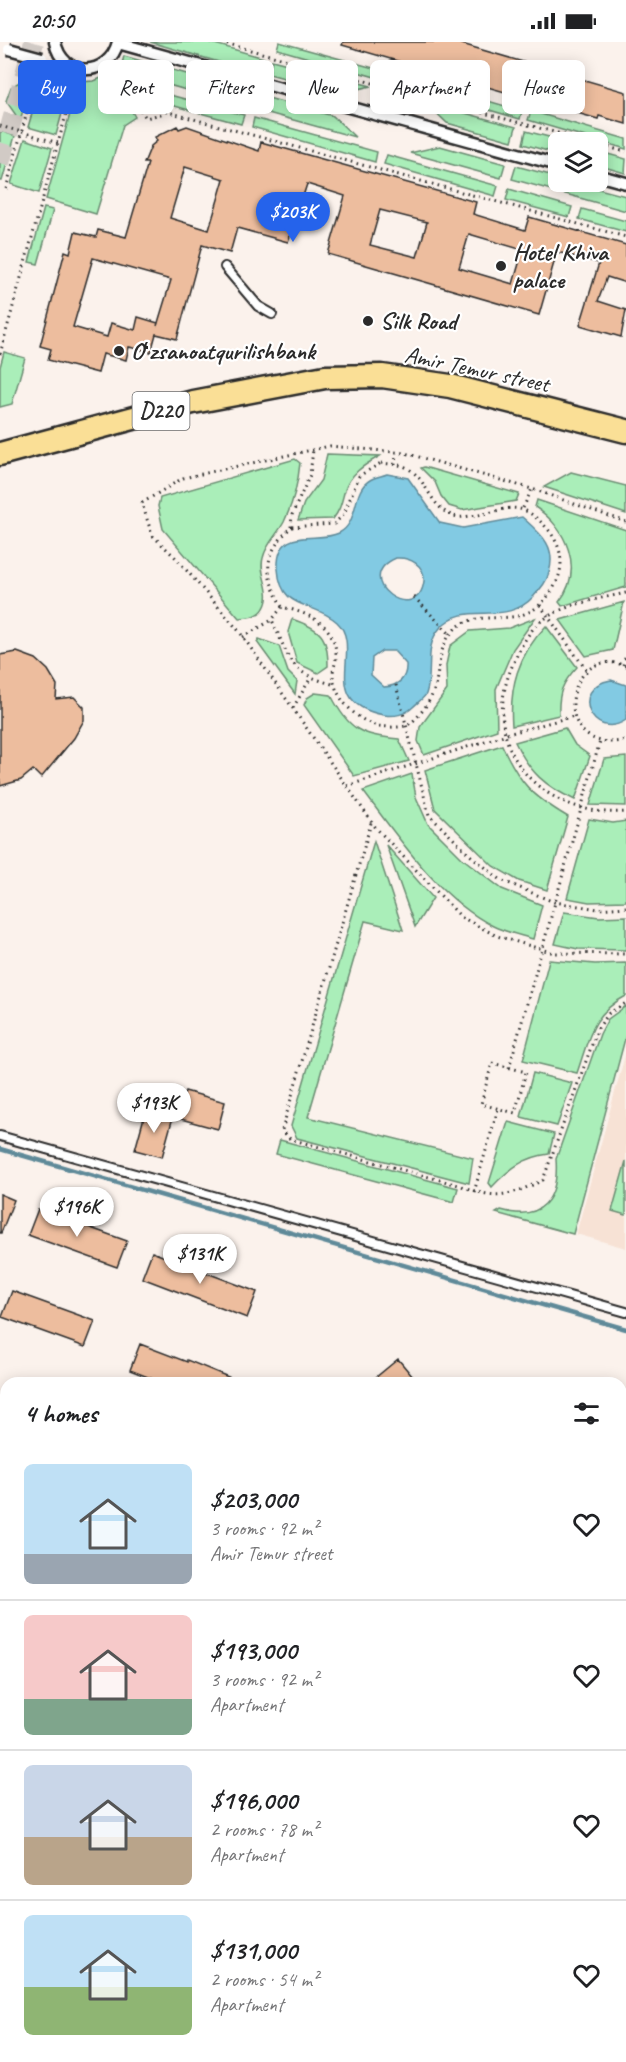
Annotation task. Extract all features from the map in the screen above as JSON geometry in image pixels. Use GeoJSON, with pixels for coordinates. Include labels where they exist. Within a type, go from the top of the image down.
{"type":"FeatureCollection","features":[{"type":"Feature","properties":{"kind":"main road","name":"Amir Temur street"},"geometry":{"type":"LineString","coordinates":[[0,454],[193,402],[325,377],[382,376],[450,386],[626,432]]}},
{"type":"Feature","properties":{"kind":"street"},"geometry":{"type":"LineString","coordinates":[[55,42],[64,60]]}},
{"type":"Feature","properties":{"kind":"street"},"geometry":{"type":"LineString","coordinates":[[109,60],[118,43],[548,162]]}},
{"type":"Feature","properties":{"kind":"street"},"geometry":{"type":"LineString","coordinates":[[4,47],[49,60]]}},
{"type":"Feature","properties":{"kind":"street"},"geometry":{"type":"LineString","coordinates":[[608,178],[626,183]]}},
{"type":"Feature","properties":{"kind":"lane"},"geometry":{"type":"LineString","coordinates":[[225,267],[258,306],[272,314]]}},
{"type":"Feature","properties":{"kind":"lane"},"geometry":{"type":"LineString","coordinates":[[0,1136],[626,1312]]}},
{"type":"Feature","properties":{"kind":"path"},"geometry":{"type":"LineString","coordinates":[[221,42],[554,132]]}},
{"type":"Feature","properties":{"kind":"path"},"geometry":{"type":"LineString","coordinates":[[6,189],[42,58]]}},
{"type":"Feature","properties":{"kind":"path"},"geometry":{"type":"LineString","coordinates":[[0,354],[64,114]]}},
{"type":"Feature","properties":{"kind":"path"},"geometry":{"type":"LineString","coordinates":[[143,114],[146,118],[161,114]]}},
{"type":"Feature","properties":{"kind":"path"},"geometry":{"type":"LineString","coordinates":[[174,114],[626,237]]}},
{"type":"Feature","properties":{"kind":"path"},"geometry":{"type":"LineString","coordinates":[[0,126],[58,143]]}},
{"type":"Feature","properties":{"kind":"path"},"geometry":{"type":"LineString","coordinates":[[608,147],[626,152]]}},
{"type":"Feature","properties":{"kind":"path"},"geometry":{"type":"LineString","coordinates":[[626,522],[532,489],[396,453],[330,446],[183,478],[142,503],[152,535],[176,557],[243,637],[372,821],[461,917],[497,936],[540,950],[590,956],[626,954]]}},
{"type":"Feature","properties":{"kind":"path"},"geometry":{"type":"LineString","coordinates":[[291,527],[334,524],[344,514],[359,477],[381,463],[405,466],[424,483],[435,506],[458,517],[486,514],[506,507],[523,508],[554,535],[561,561],[557,582],[540,605],[528,614],[463,622],[450,634],[446,638],[438,659],[435,690],[421,712],[407,726],[376,725],[355,714],[341,699],[333,676],[336,657],[333,639],[320,621],[303,612],[282,607],[272,588],[268,562],[274,544],[291,527],[292,515],[310,475],[313,450]]}},
{"type":"Feature","properties":{"kind":"path"},"geometry":{"type":"LineString","coordinates":[[395,465],[396,453]]}},
{"type":"Feature","properties":{"kind":"path"},"geometry":{"type":"LineString","coordinates":[[523,508],[532,489]]}},
{"type":"Feature","properties":{"kind":"path"},"geometry":{"type":"LineString","coordinates":[[626,593],[585,602],[538,623],[519,649],[507,676],[503,693],[507,734],[518,765],[539,788],[580,810],[626,812]]}},
{"type":"Feature","properties":{"kind":"path"},"geometry":{"type":"LineString","coordinates":[[414,597],[450,634]]}},
{"type":"Feature","properties":{"kind":"path"},"geometry":{"type":"LineString","coordinates":[[540,605],[587,671]]}},
{"type":"Feature","properties":{"kind":"path"},"geometry":{"type":"LineString","coordinates":[[243,637],[272,620],[282,607]]}},
{"type":"Feature","properties":{"kind":"path"},"geometry":{"type":"LineString","coordinates":[[272,620],[290,663],[309,679],[336,685]]}},
{"type":"Feature","properties":{"kind":"path"},"geometry":{"type":"LineString","coordinates":[[626,655],[625,665],[598,665],[587,671],[573,691],[574,716],[589,736],[600,741],[626,740]]}},
{"type":"Feature","properties":{"kind":"path"},"geometry":{"type":"LineString","coordinates":[[293,708],[309,679]]}},
{"type":"Feature","properties":{"kind":"path"},"geometry":{"type":"LineString","coordinates":[[396,685],[429,815],[470,855],[501,880],[554,902],[598,909],[626,907]]}},
{"type":"Feature","properties":{"kind":"path"},"geometry":{"type":"LineString","coordinates":[[347,786],[416,762],[574,716]]}},
{"type":"Feature","properties":{"kind":"path"},"geometry":{"type":"LineString","coordinates":[[508,1068],[600,741]]}},
{"type":"Feature","properties":{"kind":"path"},"geometry":{"type":"LineString","coordinates":[[372,821],[282,1130],[290,1139],[474,1192],[512,1195],[543,1180],[598,1028],[609,1013],[626,1003]]}},
{"type":"Feature","properties":{"kind":"path"},"geometry":{"type":"LineString","coordinates":[[492,1063],[526,1072],[515,1113],[498,1109],[481,1104],[492,1063]]}},
{"type":"Feature","properties":{"kind":"path"},"geometry":{"type":"LineString","coordinates":[[474,1192],[498,1109]]}},
{"type":"Feature","properties":{"kind":"shaded area"},"geometry":{"type":"Polygon","coordinates":[[[626,1052],[626,1248],[576,1234],[626,1052]]]}},
{"type":"Feature","properties":{"kind":"green space"},"geometry":{"type":"Polygon","coordinates":[[[150,42],[208,42],[264,58],[264,60],[212,60],[150,42]]]}},
{"type":"Feature","properties":{"kind":"green space"},"geometry":{"type":"Polygon","coordinates":[[[279,42],[344,60],[316,60],[277,49],[279,42]]]}},
{"type":"Feature","properties":{"kind":"green space"},"geometry":{"type":"Polygon","coordinates":[[[124,56],[138,60],[123,60],[124,56]]]}},
{"type":"Feature","properties":{"kind":"green space"},"geometry":{"type":"Polygon","coordinates":[[[274,61],[286,64],[286,78],[274,75],[274,61]]]}},
{"type":"Feature","properties":{"kind":"green space"},"geometry":{"type":"Polygon","coordinates":[[[358,64],[370,67],[370,76],[358,72],[358,64]]]}},
{"type":"Feature","properties":{"kind":"green space"},"geometry":{"type":"Polygon","coordinates":[[[174,70],[186,74],[186,90],[174,86],[174,70]]]}},
{"type":"Feature","properties":{"kind":"green space"},"geometry":{"type":"Polygon","coordinates":[[[98,79],[98,114],[133,114],[135,117],[123,125],[96,214],[46,199],[70,114],[86,114],[86,82],[98,79]]]}},
{"type":"Feature","properties":{"kind":"green space"},"geometry":{"type":"Polygon","coordinates":[[[18,83],[18,114],[22,114],[20,121],[6,101],[11,87],[18,83]]]}},
{"type":"Feature","properties":{"kind":"green space"},"geometry":{"type":"Polygon","coordinates":[[[358,83],[370,86],[358,89],[358,83]]]}},
{"type":"Feature","properties":{"kind":"green space"},"geometry":{"type":"Polygon","coordinates":[[[174,96],[186,99],[186,109],[174,106],[174,96]]]}},
{"type":"Feature","properties":{"kind":"green space"},"geometry":{"type":"Polygon","coordinates":[[[274,100],[286,103],[286,114],[333,116],[355,137],[272,114],[274,114],[274,100]]]}},
{"type":"Feature","properties":{"kind":"green space"},"geometry":{"type":"Polygon","coordinates":[[[490,102],[502,105],[502,114],[490,110],[490,102]]]}},
{"type":"Feature","properties":{"kind":"green space"},"geometry":{"type":"Polygon","coordinates":[[[32,114],[62,114],[56,135],[28,127],[32,114]]]}},
{"type":"Feature","properties":{"kind":"green space"},"geometry":{"type":"Polygon","coordinates":[[[204,114],[244,115],[241,124],[204,114]]]}},
{"type":"Feature","properties":{"kind":"green space"},"geometry":{"type":"Polygon","coordinates":[[[438,114],[469,114],[516,127],[512,141],[447,123],[438,114]]]}},
{"type":"Feature","properties":{"kind":"green space"},"geometry":{"type":"Polygon","coordinates":[[[503,114],[521,114],[520,119],[503,114]]]}},
{"type":"Feature","properties":{"kind":"green space"},"geometry":{"type":"Polygon","coordinates":[[[530,114],[541,114],[602,132],[569,132],[528,120],[530,114]]]}},
{"type":"Feature","properties":{"kind":"green space"},"geometry":{"type":"Polygon","coordinates":[[[254,118],[377,152],[375,162],[252,127],[254,118]]]}},
{"type":"Feature","properties":{"kind":"green space"},"geometry":{"type":"Polygon","coordinates":[[[0,131],[15,136],[2,181],[0,181],[0,131]]]}},
{"type":"Feature","properties":{"kind":"green space"},"geometry":{"type":"Polygon","coordinates":[[[526,131],[548,137],[548,151],[523,144],[526,131]]]}},
{"type":"Feature","properties":{"kind":"green space"},"geometry":{"type":"Polygon","coordinates":[[[608,134],[626,139],[626,149],[608,144],[608,134]]]}},
{"type":"Feature","properties":{"kind":"green space"},"geometry":{"type":"Polygon","coordinates":[[[25,139],[52,148],[39,193],[11,184],[25,139]]]}},
{"type":"Feature","properties":{"kind":"green space"},"geometry":{"type":"Polygon","coordinates":[[[440,146],[505,164],[501,178],[410,153],[440,146]]]}},
{"type":"Feature","properties":{"kind":"green space"},"geometry":{"type":"Polygon","coordinates":[[[608,154],[626,159],[625,173],[608,168],[608,154]]]}},
{"type":"Feature","properties":{"kind":"green space"},"geometry":{"type":"Polygon","coordinates":[[[387,155],[498,186],[495,196],[384,164],[387,155]]]}},
{"type":"Feature","properties":{"kind":"green space"},"geometry":{"type":"Polygon","coordinates":[[[516,166],[548,174],[548,189],[512,179],[516,166]]]}},
{"type":"Feature","properties":{"kind":"green space"},"geometry":{"type":"Polygon","coordinates":[[[509,189],[572,207],[569,217],[506,200],[509,189]]]}},
{"type":"Feature","properties":{"kind":"green space"},"geometry":{"type":"Polygon","coordinates":[[[608,191],[626,196],[626,211],[558,192],[608,191]]]}},
{"type":"Feature","properties":{"kind":"green space"},"geometry":{"type":"Polygon","coordinates":[[[44,208],[53,210],[38,264],[29,262],[44,208]]]}},
{"type":"Feature","properties":{"kind":"green space"},"geometry":{"type":"Polygon","coordinates":[[[582,209],[626,221],[626,232],[579,219],[582,209]]]}},
{"type":"Feature","properties":{"kind":"green space"},"geometry":{"type":"Polygon","coordinates":[[[4,352],[25,358],[12,404],[0,407],[0,367],[4,352]]]}},
{"type":"Feature","properties":{"kind":"green space"},"geometry":{"type":"Polygon","coordinates":[[[327,454],[380,456],[349,480],[339,510],[333,519],[298,520],[304,503],[321,480],[327,454]]]}},
{"type":"Feature","properties":{"kind":"green space"},"geometry":{"type":"Polygon","coordinates":[[[295,459],[300,463],[292,501],[284,522],[269,544],[263,558],[262,571],[267,589],[267,602],[259,613],[239,618],[163,529],[158,506],[160,498],[295,459]]]}},
{"type":"Feature","properties":{"kind":"green space"},"geometry":{"type":"Polygon","coordinates":[[[421,468],[519,494],[516,501],[462,510],[449,506],[441,496],[435,482],[421,468]]]}},
{"type":"Feature","properties":{"kind":"green space"},"geometry":{"type":"Polygon","coordinates":[[[571,472],[626,486],[626,514],[544,487],[571,472]]]}},
{"type":"Feature","properties":{"kind":"green space"},"geometry":{"type":"Polygon","coordinates":[[[537,500],[626,530],[626,587],[562,606],[559,602],[567,589],[571,576],[568,550],[555,526],[535,507],[537,500]]]}},
{"type":"Feature","properties":{"kind":"green space"},"geometry":{"type":"Polygon","coordinates":[[[624,602],[613,650],[586,656],[560,620],[624,602]]]}},
{"type":"Feature","properties":{"kind":"green space"},"geometry":{"type":"Polygon","coordinates":[[[535,618],[513,649],[496,689],[497,730],[424,755],[418,741],[420,727],[447,690],[446,665],[450,646],[470,631],[509,628],[535,618]]]}},
{"type":"Feature","properties":{"kind":"green space"},"geometry":{"type":"Polygon","coordinates":[[[292,619],[316,630],[324,641],[328,666],[318,673],[297,663],[288,632],[292,619]]]}},
{"type":"Feature","properties":{"kind":"green space"},"geometry":{"type":"Polygon","coordinates":[[[546,626],[577,667],[562,689],[559,715],[512,726],[512,698],[517,672],[528,648],[546,626]]]}},
{"type":"Feature","properties":{"kind":"green space"},"geometry":{"type":"Polygon","coordinates":[[[259,639],[279,646],[288,672],[297,681],[295,694],[257,642],[259,639]]]}},
{"type":"Feature","properties":{"kind":"green space"},"geometry":{"type":"Polygon","coordinates":[[[315,693],[331,695],[350,724],[358,729],[375,736],[399,739],[409,761],[354,776],[304,705],[307,698],[315,693]]]}},
{"type":"Feature","properties":{"kind":"green space"},"geometry":{"type":"Polygon","coordinates":[[[565,728],[575,745],[590,756],[575,800],[539,777],[526,762],[515,742],[565,728]]]}},
{"type":"Feature","properties":{"kind":"green space"},"geometry":{"type":"Polygon","coordinates":[[[502,745],[515,770],[528,787],[568,817],[547,890],[519,881],[493,866],[435,809],[425,770],[502,745]]]}},
{"type":"Feature","properties":{"kind":"green space"},"geometry":{"type":"Polygon","coordinates":[[[626,757],[626,806],[590,805],[604,759],[626,757]]]}},
{"type":"Feature","properties":{"kind":"green space"},"geometry":{"type":"Polygon","coordinates":[[[412,774],[416,797],[428,824],[462,858],[502,889],[542,905],[533,939],[493,926],[455,900],[421,866],[363,791],[412,774]]]}},
{"type":"Feature","properties":{"kind":"green space"},"geometry":{"type":"Polygon","coordinates":[[[589,819],[613,823],[626,821],[626,901],[589,902],[567,898],[589,819]]]}},
{"type":"Feature","properties":{"kind":"green space"},"geometry":{"type":"Polygon","coordinates":[[[374,841],[403,930],[365,921],[308,1117],[473,1158],[469,1183],[297,1138],[291,1126],[374,841]]]}},
{"type":"Feature","properties":{"kind":"green space"},"geometry":{"type":"Polygon","coordinates":[[[386,845],[433,898],[415,927],[386,845]]]}},
{"type":"Feature","properties":{"kind":"green space"},"geometry":{"type":"Polygon","coordinates":[[[564,912],[599,917],[626,916],[626,950],[578,949],[555,944],[564,912]]]}},
{"type":"Feature","properties":{"kind":"green space"},"geometry":{"type":"Polygon","coordinates":[[[549,960],[595,964],[626,963],[626,996],[614,1003],[598,1019],[577,1073],[523,1060],[549,960]]]}},
{"type":"Feature","properties":{"kind":"green space"},"geometry":{"type":"Polygon","coordinates":[[[626,1006],[626,1035],[573,1234],[496,1213],[501,1210],[527,1213],[537,1210],[551,1196],[556,1173],[556,1159],[600,1034],[608,1019],[626,1006]]]}},
{"type":"Feature","properties":{"kind":"green space"},"geometry":{"type":"Polygon","coordinates":[[[533,1073],[572,1083],[557,1126],[521,1117],[533,1073]]]}},
{"type":"Feature","properties":{"kind":"green space"},"geometry":{"type":"Polygon","coordinates":[[[508,1122],[554,1134],[549,1154],[532,1158],[518,1165],[492,1187],[489,1183],[508,1122]]]}},
{"type":"Feature","properties":{"kind":"green space"},"geometry":{"type":"Polygon","coordinates":[[[280,1140],[458,1188],[454,1202],[276,1154],[280,1140]]]}},
{"type":"Feature","properties":{"kind":"green space"},"geometry":{"type":"Polygon","coordinates":[[[626,1161],[626,1215],[612,1211],[626,1161]]]}},
{"type":"Feature","properties":{"kind":"water"},"geometry":{"type":"Polygon","coordinates":[[[387,474],[408,478],[440,523],[463,528],[522,517],[546,541],[551,555],[551,564],[545,583],[522,606],[498,613],[461,615],[450,619],[440,628],[430,651],[426,694],[407,711],[392,716],[364,709],[352,699],[347,687],[347,646],[344,633],[337,622],[327,615],[291,599],[280,583],[278,569],[279,555],[284,546],[291,541],[300,538],[330,536],[346,528],[364,485],[372,479],[387,474]],[[396,558],[383,567],[379,577],[382,587],[390,595],[400,600],[410,600],[419,594],[424,575],[416,563],[396,558]],[[382,651],[372,658],[371,675],[384,687],[394,685],[403,677],[406,664],[394,651],[382,651]]]}},
{"type":"Feature","properties":{"kind":"water"},"geometry":{"type":"Polygon","coordinates":[[[611,680],[626,685],[626,720],[614,725],[603,724],[595,719],[588,702],[590,692],[598,685],[611,680]]]}},
{"type":"Feature","properties":{"kind":"building"},"geometry":{"type":"Polygon","coordinates":[[[343,42],[455,42],[517,60],[502,60],[502,91],[490,88],[490,60],[394,60],[342,45],[343,42]]]}},
{"type":"Feature","properties":{"kind":"building"},"geometry":{"type":"Polygon","coordinates":[[[585,80],[626,92],[626,124],[599,116],[598,119],[581,114],[585,114],[585,80]]]}},
{"type":"Feature","properties":{"kind":"building"},"geometry":{"type":"Polygon","coordinates":[[[177,126],[179,129],[187,126],[259,151],[261,142],[476,202],[473,214],[525,230],[529,217],[626,245],[626,283],[607,277],[598,301],[626,310],[621,337],[580,325],[599,263],[557,252],[539,315],[328,254],[345,196],[307,184],[288,242],[237,228],[230,253],[202,245],[177,339],[156,334],[151,352],[129,347],[126,360],[103,354],[98,373],[48,360],[51,349],[40,346],[65,251],[70,253],[75,232],[96,237],[98,230],[126,237],[148,163],[144,163],[151,146],[157,141],[155,137],[177,126]],[[185,167],[170,218],[209,230],[224,179],[185,167]],[[380,210],[370,245],[417,257],[427,222],[380,210]],[[469,234],[459,268],[513,284],[523,250],[469,234]],[[93,258],[73,327],[107,337],[111,323],[135,330],[138,317],[158,323],[171,280],[93,258]]]}},
{"type":"Feature","properties":{"kind":"building"},"geometry":{"type":"Polygon","coordinates":[[[17,652],[36,659],[48,670],[57,685],[56,699],[74,697],[84,707],[84,720],[74,738],[41,778],[33,770],[21,780],[0,786],[0,655],[17,652]]]}},
{"type":"Feature","properties":{"kind":"building"},"geometry":{"type":"Polygon","coordinates":[[[185,1091],[225,1102],[218,1129],[177,1118],[185,1091]]]}},
{"type":"Feature","properties":{"kind":"building"},"geometry":{"type":"Polygon","coordinates":[[[146,1110],[173,1117],[162,1157],[135,1150],[146,1110]]]}},
{"type":"Feature","properties":{"kind":"building"},"geometry":{"type":"Polygon","coordinates":[[[0,1194],[14,1200],[1,1233],[0,1233],[0,1194]]]}},
{"type":"Feature","properties":{"kind":"building"},"geometry":{"type":"Polygon","coordinates":[[[38,1209],[127,1241],[117,1267],[28,1235],[38,1209]]]}},
{"type":"Feature","properties":{"kind":"building"},"geometry":{"type":"Polygon","coordinates":[[[152,1252],[257,1292],[247,1318],[142,1278],[152,1252]]]}},
{"type":"Feature","properties":{"kind":"building"},"geometry":{"type":"Polygon","coordinates":[[[12,1291],[95,1321],[85,1347],[2,1317],[12,1291]]]}},
{"type":"Feature","properties":{"kind":"building"},"geometry":{"type":"Polygon","coordinates":[[[140,1344],[228,1377],[148,1377],[130,1370],[140,1344]]]}},
{"type":"Feature","properties":{"kind":"building"},"geometry":{"type":"Polygon","coordinates":[[[398,1359],[413,1377],[376,1377],[398,1359]]]}},
{"type":"Feature","properties":{"kind":"waterway"},"geometry":{"type":"LineString","coordinates":[[0,1149],[626,1329]]}},
{"type":"Feature","properties":{"kind":"tunnel"},"geometry":{"type":"LineString","coordinates":[[0,163],[34,42]]}},
{"type":"Feature","properties":{"kind":"place","name":"Hotel Khiva palace"},"geometry":{"type":"Point","coordinates":[501,266]}},
{"type":"Feature","properties":{"kind":"place","name":"Silk Road"},"geometry":{"type":"Point","coordinates":[368,321]}},
{"type":"Feature","properties":{"kind":"place","name":"Oʻzsanoatqurilishbank"},"geometry":{"type":"Point","coordinates":[119,351]}}]}
